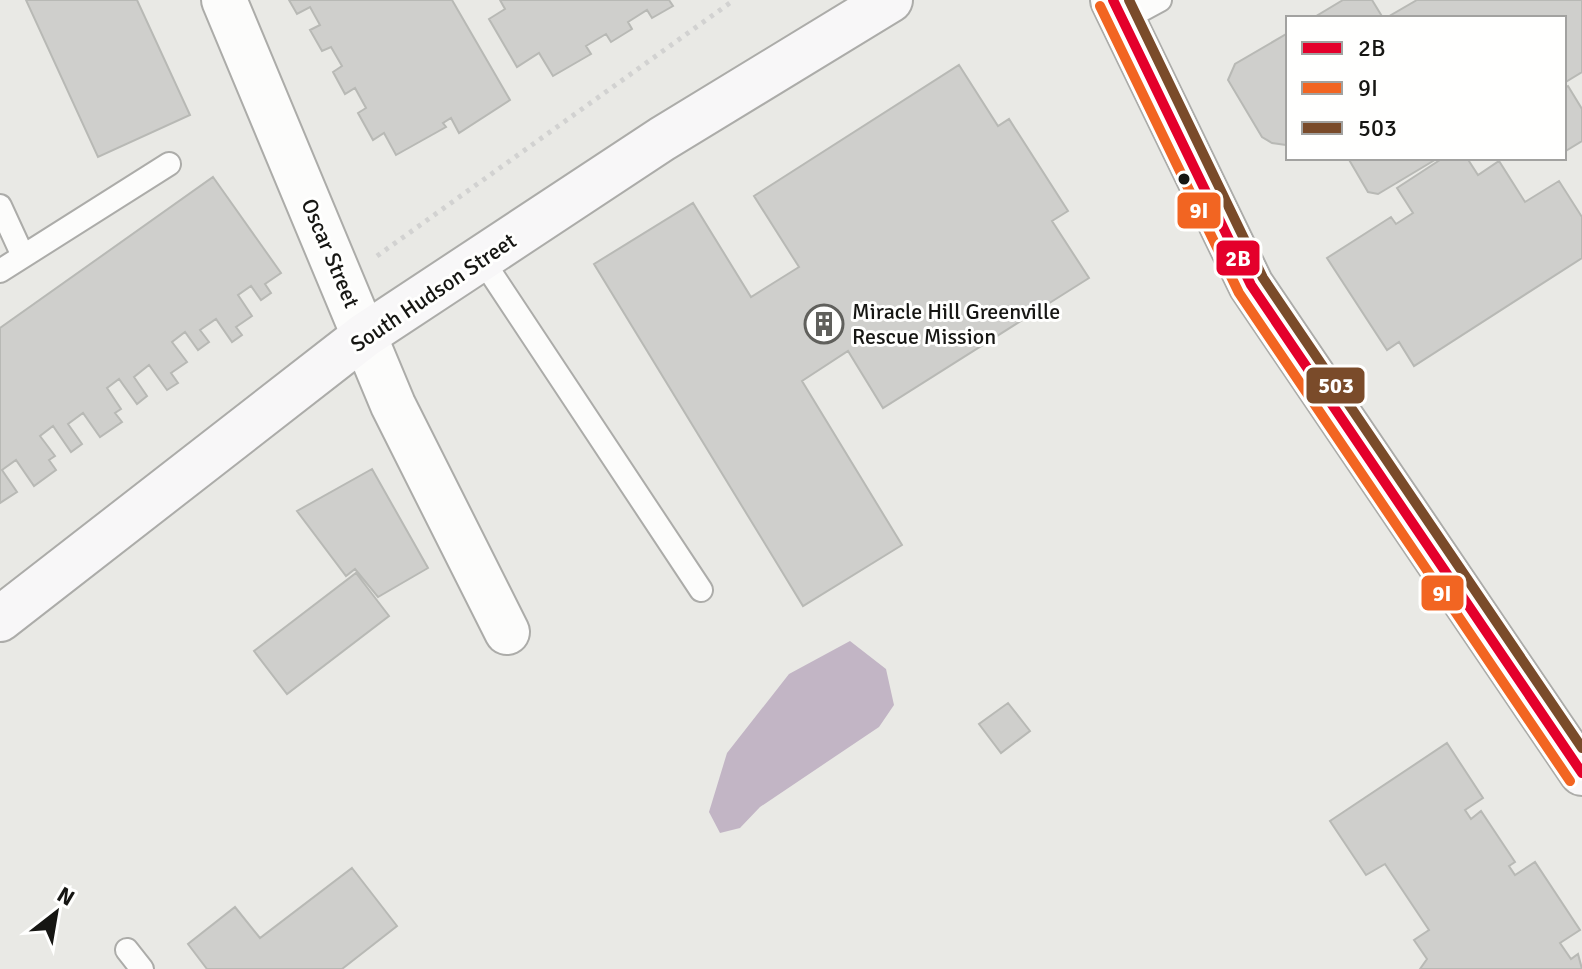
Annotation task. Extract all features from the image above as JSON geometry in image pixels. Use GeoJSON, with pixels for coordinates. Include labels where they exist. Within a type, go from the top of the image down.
{"type":"FeatureCollection","features":[{"type":"Feature","properties":{"kind":"street","name":"Oscar Street"},"geometry":{"type":"LineString","coordinates":[[224,0],[393,405],[507,632]]}},
{"type":"Feature","properties":{"kind":"street","name":"South Hudson Street"},"geometry":{"type":"LineString","coordinates":[[0,619],[365,335],[662,139],[890,0]]}},
{"type":"Feature","properties":{"kind":"street"},"geometry":{"type":"LineString","coordinates":[[1132,7],[1251,285],[1582,773]]}},
{"type":"Feature","properties":{"kind":"lane"},"geometry":{"type":"LineString","coordinates":[[0,271],[169,164]]}},
{"type":"Feature","properties":{"kind":"lane"},"geometry":{"type":"LineString","coordinates":[[0,206],[23,256]]}},
{"type":"Feature","properties":{"kind":"lane"},"geometry":{"type":"LineString","coordinates":[[481,258],[701,590]]}},
{"type":"Feature","properties":{"kind":"lane"},"geometry":{"type":"LineString","coordinates":[[127,950],[142,969]]}},
{"type":"Feature","properties":{"kind":"path"},"geometry":{"type":"LineString","coordinates":[[369,262],[734,0]]}},
{"type":"Feature","properties":{"kind":"shaded area"},"geometry":{"type":"Polygon","coordinates":[[[850,641],[886,669],[894,705],[879,727],[760,807],[740,828],[720,833],[709,812],[727,753],[789,674],[850,641]]]}},
{"type":"Feature","properties":{"kind":"building"},"geometry":{"type":"Polygon","coordinates":[[[26,0],[137,0],[190,115],[98,157],[26,0]]]}},
{"type":"Feature","properties":{"kind":"building"},"geometry":{"type":"Polygon","coordinates":[[[289,0],[452,0],[510,100],[459,133],[451,118],[443,123],[446,127],[396,155],[384,133],[373,140],[358,113],[366,108],[355,88],[345,94],[333,72],[342,66],[331,47],[322,51],[310,30],[320,25],[310,7],[297,14],[289,0]]]}},
{"type":"Feature","properties":{"kind":"building"},"geometry":{"type":"Polygon","coordinates":[[[500,0],[669,0],[673,6],[652,18],[647,10],[628,22],[632,29],[611,42],[606,34],[586,46],[591,54],[553,76],[539,53],[517,67],[489,19],[505,9],[500,0]]]}},
{"type":"Feature","properties":{"kind":"building"},"geometry":{"type":"Polygon","coordinates":[[[1343,0],[1372,0],[1382,16],[1316,16],[1343,0]]]}},
{"type":"Feature","properties":{"kind":"building"},"geometry":{"type":"Polygon","coordinates":[[[1417,0],[1582,0],[1582,72],[1566,82],[1566,16],[1389,16],[1417,0]]]}},
{"type":"Feature","properties":{"kind":"building"},"geometry":{"type":"Polygon","coordinates":[[[1286,34],[1286,145],[1272,143],[1262,137],[1228,80],[1235,64],[1286,34]]]}},
{"type":"Feature","properties":{"kind":"building","name":"Miracle Hill Greenville Rescue Mission"},"geometry":{"type":"Polygon","coordinates":[[[959,65],[998,126],[1009,119],[1068,211],[1052,221],[1089,278],[883,408],[848,351],[802,381],[902,545],[803,606],[594,264],[693,203],[751,297],[799,267],[754,196],[959,65]]]}},
{"type":"Feature","properties":{"kind":"building"},"geometry":{"type":"Polygon","coordinates":[[[1566,87],[1582,109],[1582,141],[1566,151],[1566,87]]]}},
{"type":"Feature","properties":{"kind":"building"},"geometry":{"type":"Polygon","coordinates":[[[1349,160],[1435,160],[1378,194],[1368,192],[1349,160]]]}},
{"type":"Feature","properties":{"kind":"building"},"geometry":{"type":"Polygon","coordinates":[[[1440,160],[1468,160],[1478,175],[1499,161],[1525,202],[1559,181],[1582,217],[1582,258],[1414,366],[1399,342],[1387,350],[1327,258],[1391,217],[1396,224],[1413,213],[1397,188],[1440,160]]]}},
{"type":"Feature","properties":{"kind":"building"},"geometry":{"type":"Polygon","coordinates":[[[213,177],[281,273],[265,284],[271,293],[261,300],[251,286],[238,295],[252,316],[236,327],[242,335],[232,342],[216,319],[200,330],[209,342],[198,350],[185,332],[172,342],[187,362],[171,373],[178,383],[167,390],[149,365],[134,377],[147,396],[137,404],[119,379],[107,388],[121,409],[115,413],[122,422],[100,437],[83,413],[68,424],[82,444],[71,452],[53,426],[40,436],[55,456],[49,460],[56,470],[34,486],[16,460],[2,470],[17,492],[0,503],[0,328],[213,177]]]}},
{"type":"Feature","properties":{"kind":"building"},"geometry":{"type":"Polygon","coordinates":[[[372,469],[428,568],[378,597],[355,569],[346,576],[297,511],[372,469]]]}},
{"type":"Feature","properties":{"kind":"building"},"geometry":{"type":"Polygon","coordinates":[[[356,573],[389,616],[287,694],[254,651],[356,573]]]}},
{"type":"Feature","properties":{"kind":"building"},"geometry":{"type":"Polygon","coordinates":[[[1008,703],[1030,731],[1001,753],[979,724],[1008,703]]]}},
{"type":"Feature","properties":{"kind":"building"},"geometry":{"type":"Polygon","coordinates":[[[1447,743],[1483,798],[1465,810],[1471,819],[1481,811],[1515,862],[1509,866],[1515,875],[1535,862],[1580,930],[1560,943],[1571,959],[1578,954],[1582,969],[1420,969],[1427,959],[1414,940],[1429,930],[1385,864],[1366,875],[1330,821],[1447,743]]]}},
{"type":"Feature","properties":{"kind":"building"},"geometry":{"type":"Polygon","coordinates":[[[352,868],[397,926],[342,969],[207,969],[188,944],[235,907],[260,938],[352,868]]]}},
{"type":"Feature","properties":{"kind":"transit line","name":"2B"},"geometry":{"type":"LineString","coordinates":[[1113,0],[1251,285],[1582,773]]}},
{"type":"Feature","properties":{"kind":"transit line","name":"503"},"geometry":{"type":"LineString","coordinates":[[1129,0],[1263,278],[1582,748]]}},
{"type":"Feature","properties":{"kind":"transit line","name":"9I"},"geometry":{"type":"LineString","coordinates":[[1100,6],[1239,293],[1570,781]]}},
{"type":"Feature","properties":{"kind":"place","name":"Miracle Hill Greenville Rescue Mission"},"geometry":{"type":"Point","coordinates":[824,324]}}]}
